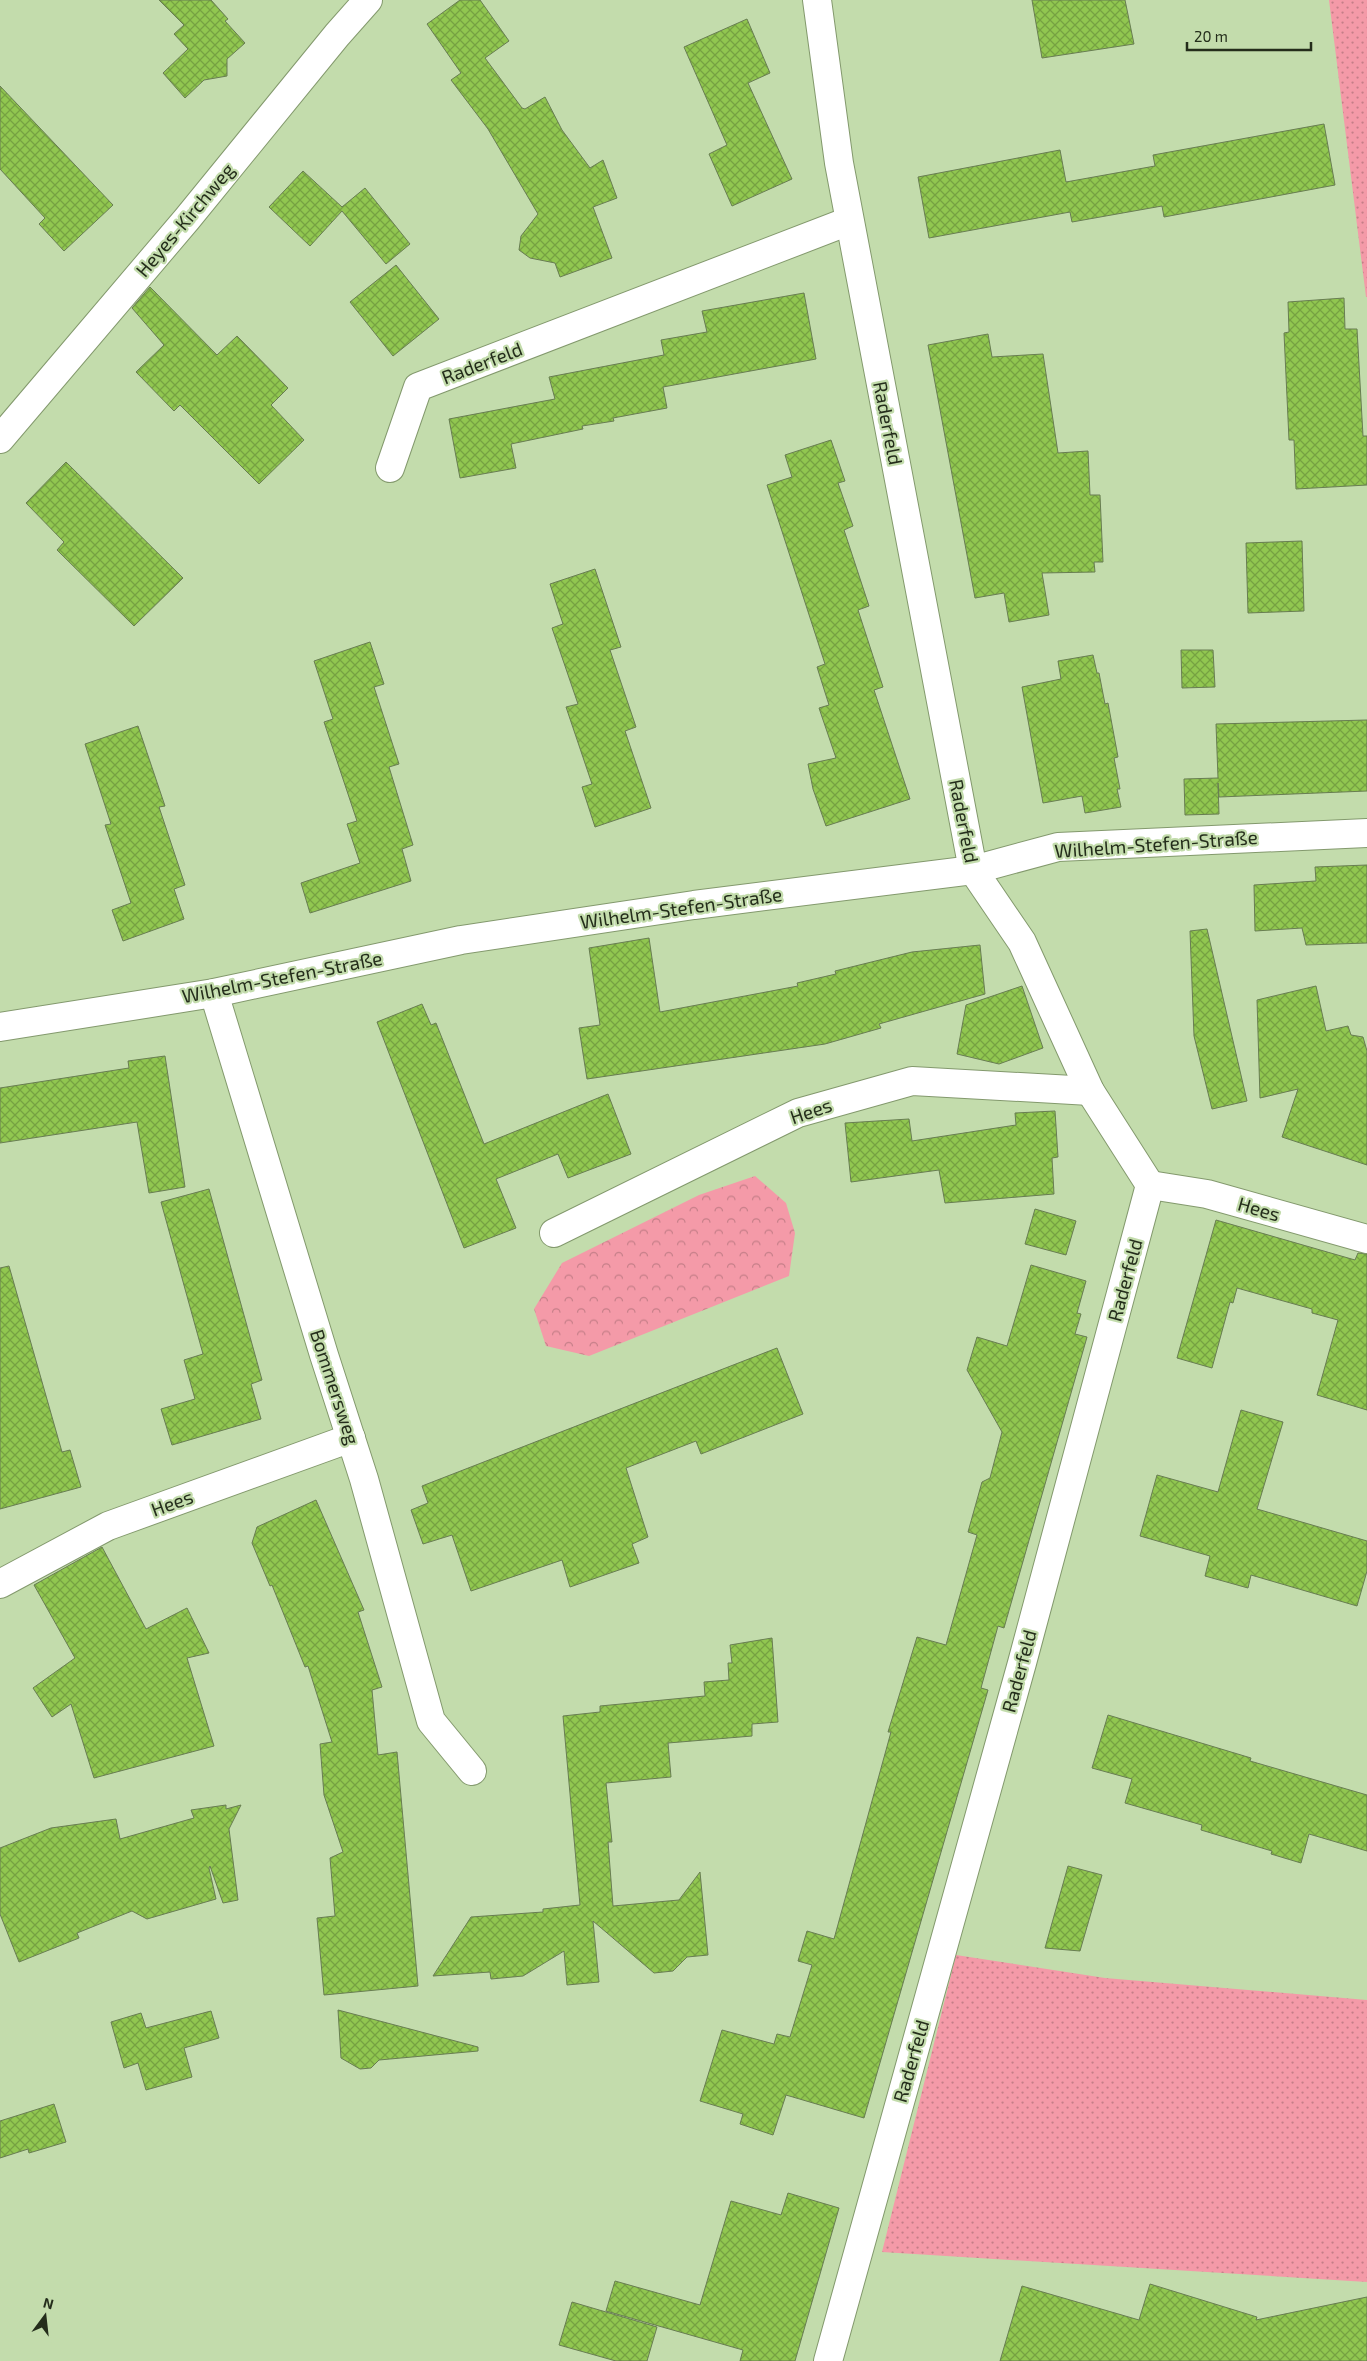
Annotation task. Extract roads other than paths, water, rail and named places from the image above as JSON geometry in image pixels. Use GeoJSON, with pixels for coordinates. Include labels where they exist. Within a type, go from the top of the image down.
{"type":"FeatureCollection","features":[{"type":"Feature","properties":{"kind":"street","name":"Heyes-Kirchweg"},"geometry":{"type":"LineString","coordinates":[[0,439],[187,219],[368,0]]}},
{"type":"Feature","properties":{"kind":"street","name":"Raderfeld"},"geometry":{"type":"LineString","coordinates":[[817,0],[839,163],[849,220],[973,870],[1022,942],[1090,1091],[1150,1185],[1022,1663],[828,2361]]}},
{"type":"Feature","properties":{"kind":"street","name":"Raderfeld"},"geometry":{"type":"LineString","coordinates":[[390,468],[418,388],[849,220]]}},
{"type":"Feature","properties":{"kind":"street","name":"Wilhelm-Stefen-Straße"},"geometry":{"type":"LineString","coordinates":[[0,1027],[214,993],[462,940],[694,905],[973,870],[1058,847],[1367,833]]}},
{"type":"Feature","properties":{"kind":"street","name":"Bommersweg"},"geometry":{"type":"LineString","coordinates":[[214,993],[364,1478],[431,1721],[472,1770]]}},
{"type":"Feature","properties":{"kind":"street","name":"Hees"},"geometry":{"type":"LineString","coordinates":[[554,1233],[798,1113],[912,1081],[1090,1091]]}},
{"type":"Feature","properties":{"kind":"street","name":"Hees"},"geometry":{"type":"LineString","coordinates":[[1150,1185],[1207,1194],[1367,1239]]}},
{"type":"Feature","properties":{"kind":"street","name":"Hees"},"geometry":{"type":"LineString","coordinates":[[0,1584],[108,1526],[351,1438]]}}]}
